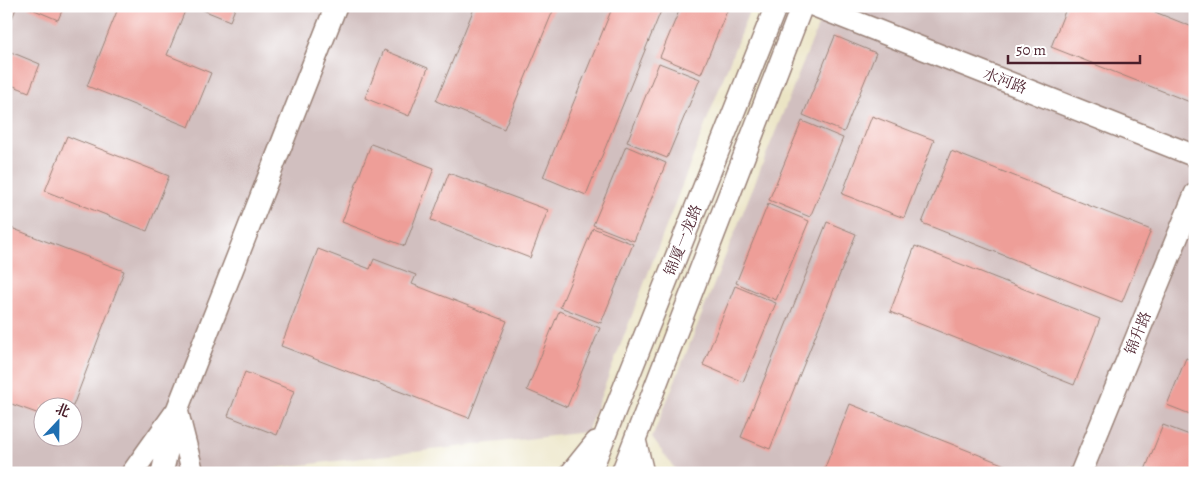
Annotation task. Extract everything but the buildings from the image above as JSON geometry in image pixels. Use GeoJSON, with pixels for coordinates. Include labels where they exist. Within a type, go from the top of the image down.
{"type":"FeatureCollection","features":[{"type":"Feature","properties":{"kind":"street"},"geometry":{"type":"LineString","coordinates":[[162,473],[177,410],[336,6]]}},
{"type":"Feature","properties":{"kind":"street","name":"锦厦一龙路"},"geometry":{"type":"LineString","coordinates":[[590,473],[776,6]]}},
{"type":"Feature","properties":{"kind":"street","name":"锦厦一龙路"},"geometry":{"type":"LineString","coordinates":[[622,473],[802,6]]}},
{"type":"Feature","properties":{"kind":"street","name":"水河路"},"geometry":{"type":"LineString","coordinates":[[815,6],[1195,156]]}},
{"type":"Feature","properties":{"kind":"street","name":"锦升路"},"geometry":{"type":"LineString","coordinates":[[1081,473],[1195,194]]}},
{"type":"Feature","properties":{"kind":"street"},"geometry":{"type":"LineString","coordinates":[[132,473],[177,410]]}},
{"type":"Feature","properties":{"kind":"street"},"geometry":{"type":"LineString","coordinates":[[177,410],[193,473]]}},
{"type":"Feature","properties":{"kind":"street"},"geometry":{"type":"LineString","coordinates":[[570,473],[608,429]]}},
{"type":"Feature","properties":{"kind":"street"},"geometry":{"type":"LineString","coordinates":[[635,440],[644,473]]}},
{"type":"Feature","properties":{"kind":"shaded area"},"geometry":{"type":"Polygon","coordinates":[[[6,6],[751,6],[587,432],[234,473],[6,473],[6,6]]]}},
{"type":"Feature","properties":{"kind":"shaded area"},"geometry":{"type":"Polygon","coordinates":[[[826,6],[1195,6],[1195,473],[678,473],[652,438],[826,6]]]}}]}
